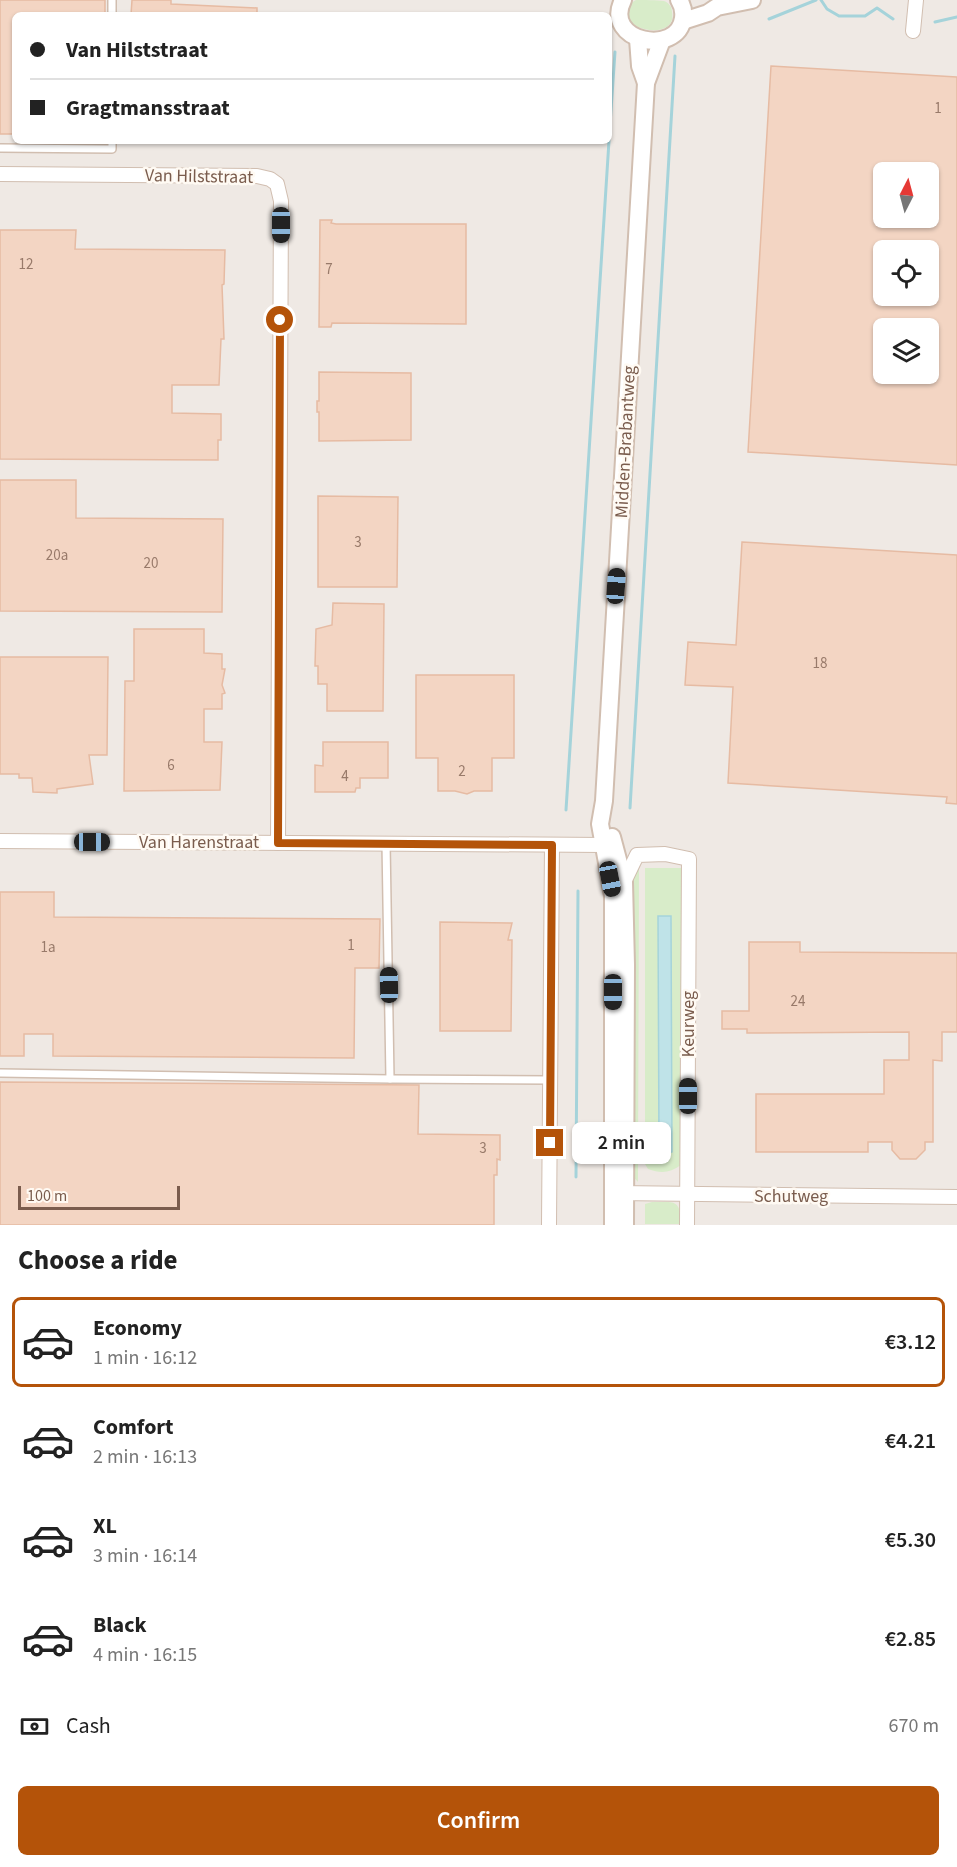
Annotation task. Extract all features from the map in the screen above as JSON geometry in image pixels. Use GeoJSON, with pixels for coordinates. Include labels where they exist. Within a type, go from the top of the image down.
{"type":"FeatureCollection","features":[{"type":"Feature","properties":{"kind":"street"},"geometry":{"type":"LineString","coordinates":[[683,21],[708,13],[717,7],[752,0]]}},
{"type":"Feature","properties":{"kind":"street"},"geometry":{"type":"LineString","coordinates":[[913,31],[916,0]]}},
{"type":"Feature","properties":{"kind":"street"},"geometry":{"type":"LineString","coordinates":[[620,3],[622,25],[629,34],[638,39],[662,40],[671,37],[679,30],[683,21],[680,2],[717,7]]}},
{"type":"Feature","properties":{"kind":"street","name":"Midden-Brabantweg"},"geometry":{"type":"LineString","coordinates":[[638,39],[640,66],[646,83]]}},
{"type":"Feature","properties":{"kind":"street","name":"Midden-Brabantweg"},"geometry":{"type":"LineString","coordinates":[[625,1225],[619,1193],[613,896],[604,801],[646,83],[662,40]]}},
{"type":"Feature","properties":{"kind":"street","name":"Van Hilststraat"},"geometry":{"type":"LineString","coordinates":[[0,174],[257,176],[270,179],[277,184],[281,201],[278,843]]}},
{"type":"Feature","properties":{"kind":"street","name":"Van Harenstraat"},"geometry":{"type":"LineString","coordinates":[[0,841],[609,844]]}},
{"type":"Feature","properties":{"kind":"street","name":"Midden-Brabantweg"},"geometry":{"type":"LineString","coordinates":[[609,844],[624,882],[626,965],[619,1193],[613,1225]]}},
{"type":"Feature","properties":{"kind":"street"},"geometry":{"type":"LineString","coordinates":[[549,1225],[552,845]]}},
{"type":"Feature","properties":{"kind":"street","name":"Keurweg"},"geometry":{"type":"LineString","coordinates":[[624,882],[637,855],[655,853],[689,859],[687,1225]]}},
{"type":"Feature","properties":{"kind":"street","name":"Schutweg"},"geometry":{"type":"LineString","coordinates":[[619,1193],[957,1197]]}},
{"type":"Feature","properties":{"kind":"lane"},"geometry":{"type":"LineString","coordinates":[[0,148],[112,149],[112,144]]}},
{"type":"Feature","properties":{"kind":"lane"},"geometry":{"type":"LineString","coordinates":[[386,843],[390,1079]]}},
{"type":"Feature","properties":{"kind":"lane"},"geometry":{"type":"LineString","coordinates":[[0,1073],[550,1080]]}},
{"type":"Feature","properties":{"kind":"shaded area"},"geometry":{"type":"Polygon","coordinates":[[[0,0],[957,0],[957,1225],[0,1225],[0,0]]]}},
{"type":"Feature","properties":{"kind":"green space"},"geometry":{"type":"Polygon","coordinates":[[[636,0],[667,3],[672,12],[672,20],[668,26],[654,30],[631,23],[627,17],[631,3],[636,0]]]}},
{"type":"Feature","properties":{"kind":"green space"},"geometry":{"type":"Polygon","coordinates":[[[639,866],[638,1182],[631,1174],[630,873],[639,866]]]}},
{"type":"Feature","properties":{"kind":"green space"},"geometry":{"type":"Polygon","coordinates":[[[645,868],[684,868],[681,1165],[665,1172],[648,1169],[645,1164],[645,868]]]}},
{"type":"Feature","properties":{"kind":"green space"},"geometry":{"type":"Polygon","coordinates":[[[671,1202],[678,1206],[681,1224],[645,1224],[645,1204],[671,1202]]]}},
{"type":"Feature","properties":{"kind":"water"},"geometry":{"type":"Polygon","coordinates":[[[658,916],[671,916],[672,1152],[663,1154],[659,1151],[658,916]]]}},
{"type":"Feature","properties":{"kind":"building"},"geometry":{"type":"Polygon","coordinates":[[[0,0],[105,0],[105,12],[12,12],[12,134],[0,134],[0,0]]]}},
{"type":"Feature","properties":{"kind":"building"},"geometry":{"type":"Polygon","coordinates":[[[132,0],[171,0],[171,4],[257,8],[257,12],[131,12],[132,0]]]}},
{"type":"Feature","properties":{"kind":"building"},"geometry":{"type":"Polygon","coordinates":[[[771,66],[957,77],[957,465],[748,452],[771,66]]]}},
{"type":"Feature","properties":{"kind":"building"},"geometry":{"type":"Polygon","coordinates":[[[320,220],[332,220],[331,223],[336,224],[466,224],[466,324],[332,323],[331,327],[319,327],[320,220]]]}},
{"type":"Feature","properties":{"kind":"building"},"geometry":{"type":"Polygon","coordinates":[[[0,230],[76,230],[75,249],[225,250],[224,284],[222,285],[224,339],[221,339],[219,385],[172,385],[172,413],[221,414],[218,460],[0,459],[0,230]]]}},
{"type":"Feature","properties":{"kind":"building"},"geometry":{"type":"Polygon","coordinates":[[[319,372],[411,373],[411,440],[319,441],[317,401],[319,401],[319,372]]]}},
{"type":"Feature","properties":{"kind":"building"},"geometry":{"type":"Polygon","coordinates":[[[0,480],[76,480],[76,518],[223,519],[222,612],[0,611],[0,480]]]}},
{"type":"Feature","properties":{"kind":"building"},"geometry":{"type":"Polygon","coordinates":[[[318,496],[398,497],[397,587],[318,587],[318,496]]]}},
{"type":"Feature","properties":{"kind":"building"},"geometry":{"type":"Polygon","coordinates":[[[742,542],[957,555],[957,804],[946,803],[947,797],[728,783],[733,687],[685,685],[688,642],[736,645],[742,542]]]}},
{"type":"Feature","properties":{"kind":"building"},"geometry":{"type":"Polygon","coordinates":[[[333,603],[384,604],[383,711],[327,711],[327,684],[318,684],[318,666],[315,666],[316,629],[332,625],[333,603]]]}},
{"type":"Feature","properties":{"kind":"building"},"geometry":{"type":"Polygon","coordinates":[[[134,629],[204,629],[204,653],[222,654],[222,669],[225,669],[222,685],[225,693],[222,694],[222,709],[204,709],[204,742],[222,742],[220,790],[124,791],[125,681],[134,681],[134,629]]]}},
{"type":"Feature","properties":{"kind":"building"},"geometry":{"type":"Polygon","coordinates":[[[0,657],[108,657],[107,755],[89,755],[93,784],[57,789],[57,793],[33,792],[32,778],[19,778],[19,774],[0,774],[0,657]]]}},
{"type":"Feature","properties":{"kind":"building"},"geometry":{"type":"Polygon","coordinates":[[[416,675],[514,675],[514,758],[492,758],[492,791],[474,791],[467,794],[438,791],[438,758],[416,758],[416,675]]]}},
{"type":"Feature","properties":{"kind":"building"},"geometry":{"type":"Polygon","coordinates":[[[323,742],[388,742],[388,778],[360,778],[360,788],[356,788],[355,792],[315,792],[315,765],[323,766],[323,742]]]}},
{"type":"Feature","properties":{"kind":"building"},"geometry":{"type":"Polygon","coordinates":[[[0,892],[54,892],[54,917],[380,919],[379,968],[355,968],[354,1058],[53,1056],[53,1034],[24,1034],[24,1056],[0,1056],[0,892]]]}},
{"type":"Feature","properties":{"kind":"building"},"geometry":{"type":"Polygon","coordinates":[[[440,922],[512,923],[508,940],[512,940],[511,1031],[440,1031],[440,922]]]}},
{"type":"Feature","properties":{"kind":"building"},"geometry":{"type":"Polygon","coordinates":[[[749,942],[800,942],[800,952],[957,953],[957,1032],[942,1032],[942,1061],[933,1060],[933,1142],[925,1142],[925,1150],[916,1159],[900,1159],[892,1150],[892,1142],[868,1142],[868,1152],[756,1152],[756,1094],[884,1094],[884,1060],[909,1060],[909,1032],[747,1033],[747,1029],[722,1029],[722,1011],[749,1011],[749,942]]]}},
{"type":"Feature","properties":{"kind":"building"},"geometry":{"type":"Polygon","coordinates":[[[0,1082],[419,1085],[418,1134],[500,1135],[500,1160],[497,1159],[497,1175],[494,1175],[494,1225],[0,1225],[0,1082]]]}},
{"type":"Feature","properties":{"kind":"waterway"},"geometry":{"type":"LineString","coordinates":[[769,19],[816,0]]}},
{"type":"Feature","properties":{"kind":"waterway"},"geometry":{"type":"LineString","coordinates":[[821,0],[827,9],[839,16],[865,16],[877,8],[893,19]]}},
{"type":"Feature","properties":{"kind":"waterway"},"geometry":{"type":"LineString","coordinates":[[935,22],[957,17]]}},
{"type":"Feature","properties":{"kind":"waterway"},"geometry":{"type":"LineString","coordinates":[[612,96],[615,52]]}},
{"type":"Feature","properties":{"kind":"waterway"},"geometry":{"type":"LineString","coordinates":[[630,808],[675,56]]}},
{"type":"Feature","properties":{"kind":"waterway"},"geometry":{"type":"LineString","coordinates":[[566,810],[609,144]]}},
{"type":"Feature","properties":{"kind":"waterway"},"geometry":{"type":"LineString","coordinates":[[576,1177],[578,891]]}},
{"type":"Feature","properties":{"kind":"route"},"geometry":{"type":"LineString","coordinates":[[280,320],[278,843],[552,845],[550,1143]]}}]}
